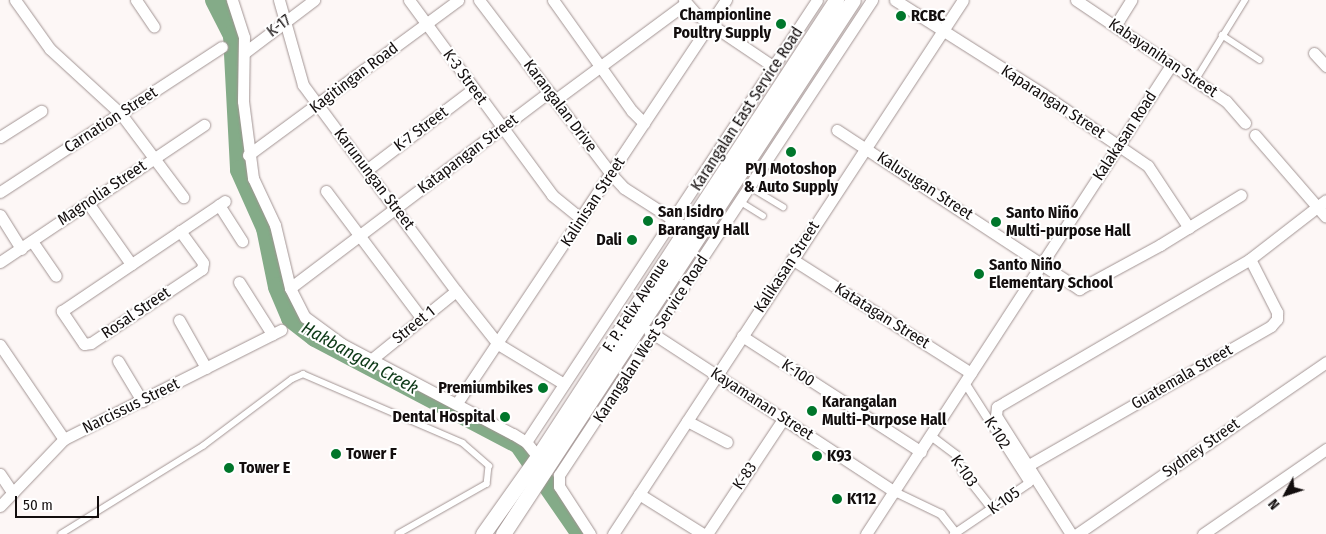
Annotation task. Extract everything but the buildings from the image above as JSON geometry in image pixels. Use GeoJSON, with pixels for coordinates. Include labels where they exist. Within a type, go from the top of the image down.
{"type":"FeatureCollection","features":[{"type":"Feature","properties":{"kind":"main road","name":"F. P. Felix Avenue"},"geometry":{"type":"LineString","coordinates":[[504,534],[634,321],[692,232],[836,0]]}},
{"type":"Feature","properties":{"kind":"main road","name":"F. P. Felix Avenue"},"geometry":{"type":"LineString","coordinates":[[692,232],[853,0]]}},
{"type":"Feature","properties":{"kind":"main road","name":"F. P. Felix Avenue"},"geometry":{"type":"LineString","coordinates":[[483,534],[513,490],[545,465]]}},
{"type":"Feature","properties":{"kind":"main road"},"geometry":{"type":"LineString","coordinates":[[503,504],[517,514]]}},
{"type":"Feature","properties":{"kind":"street"},"geometry":{"type":"LineString","coordinates":[[15,0],[50,49],[121,114],[155,157],[183,197]]}},
{"type":"Feature","properties":{"kind":"street"},"geometry":{"type":"LineString","coordinates":[[136,0],[154,27]]}},
{"type":"Feature","properties":{"kind":"street","name":"Karunungan Street"},"geometry":{"type":"LineString","coordinates":[[279,0],[303,85],[368,169],[456,291],[498,344]]}},
{"type":"Feature","properties":{"kind":"street","name":"K-17"},"geometry":{"type":"LineString","coordinates":[[244,53],[314,0]]}},
{"type":"Feature","properties":{"kind":"street","name":"K-3 Street"},"geometry":{"type":"LineString","coordinates":[[409,0],[552,195],[582,219]]}},
{"type":"Feature","properties":{"kind":"street","name":"Kagitingan Road"},"geometry":{"type":"LineString","coordinates":[[248,155],[458,0]]}},
{"type":"Feature","properties":{"kind":"street","name":"Karangalan Drive"},"geometry":{"type":"LineString","coordinates":[[480,0],[611,174],[624,188],[692,232]]}},
{"type":"Feature","properties":{"kind":"street"},"geometry":{"type":"LineString","coordinates":[[553,0],[644,123]]}},
{"type":"Feature","properties":{"kind":"street","name":"Kalinisan Street"},"geometry":{"type":"LineString","coordinates":[[458,404],[726,0]]}},
{"type":"Feature","properties":{"kind":"street","name":"Karangalan East Service Road"},"geometry":{"type":"LineString","coordinates":[[526,442],[817,0]]}},
{"type":"Feature","properties":{"kind":"street","name":"Karangalan West Service Road"},"geometry":{"type":"LineString","coordinates":[[545,465],[654,335],[872,0]]}},
{"type":"Feature","properties":{"kind":"street","name":"Kaparangan Street"},"geometry":{"type":"LineString","coordinates":[[895,0],[1119,145],[1158,176],[1189,228]]}},
{"type":"Feature","properties":{"kind":"street","name":"Kalikasan Street"},"geometry":{"type":"LineString","coordinates":[[613,534],[864,146],[963,0]]}},
{"type":"Feature","properties":{"kind":"street","name":"Kabayanihan Street"},"geometry":{"type":"LineString","coordinates":[[1076,0],[1226,101],[1245,123]]}},
{"type":"Feature","properties":{"kind":"street"},"geometry":{"type":"LineString","coordinates":[[1115,26],[1132,0]]}},
{"type":"Feature","properties":{"kind":"street"},"geometry":{"type":"LineString","coordinates":[[234,1],[244,37],[243,101],[248,155],[253,178],[275,225],[290,288],[305,317],[342,344],[458,404],[526,442],[545,465],[590,534]]}},
{"type":"Feature","properties":{"kind":"street"},"geometry":{"type":"LineString","coordinates":[[685,1],[711,25],[774,67]]}},
{"type":"Feature","properties":{"kind":"street","name":"Katapangan Street"},"geometry":{"type":"LineString","coordinates":[[290,288],[502,129],[600,66],[685,1]]}},
{"type":"Feature","properties":{"kind":"street","name":"Carnation Street"},"geometry":{"type":"LineString","coordinates":[[0,192],[222,47]]}},
{"type":"Feature","properties":{"kind":"street"},"geometry":{"type":"LineString","coordinates":[[1314,53],[1326,66]]}},
{"type":"Feature","properties":{"kind":"street","name":"Kalakasan Road"},"geometry":{"type":"LineString","coordinates":[[866,534],[932,436],[1171,65]]}},
{"type":"Feature","properties":{"kind":"street","name":"K-7 Street"},"geometry":{"type":"LineString","coordinates":[[368,169],[474,89]]}},
{"type":"Feature","properties":{"kind":"street"},"geometry":{"type":"LineString","coordinates":[[1,133],[41,111]]}},
{"type":"Feature","properties":{"kind":"street","name":"Magnolia Street"},"geometry":{"type":"LineString","coordinates":[[0,262],[204,125]]}},
{"type":"Feature","properties":{"kind":"street","name":"Kalusugan Street"},"geometry":{"type":"LineString","coordinates":[[837,130],[1043,263],[1069,284],[1082,289],[1189,228],[1241,195]]}},
{"type":"Feature","properties":{"kind":"street"},"geometry":{"type":"LineString","coordinates":[[1255,135],[1322,203],[1326,217]]}},
{"type":"Feature","properties":{"kind":"street"},"geometry":{"type":"LineString","coordinates":[[326,190],[358,237],[422,319]]}},
{"type":"Feature","properties":{"kind":"street"},"geometry":{"type":"LineString","coordinates":[[88,203],[131,264]]}},
{"type":"Feature","properties":{"kind":"street","name":"Rosal Street"},"geometry":{"type":"LineString","coordinates":[[180,231],[204,265],[200,271],[89,344],[82,342],[62,311],[131,264],[180,231],[222,203],[242,241]]}},
{"type":"Feature","properties":{"kind":"street"},"geometry":{"type":"LineString","coordinates":[[1072,534],[1027,466],[995,411],[997,407],[1250,259],[1322,203]]}},
{"type":"Feature","properties":{"kind":"street"},"geometry":{"type":"LineString","coordinates":[[0,215],[21,249]]}},
{"type":"Feature","properties":{"kind":"street"},"geometry":{"type":"LineString","coordinates":[[32,241],[56,276]]}},
{"type":"Feature","properties":{"kind":"street","name":"Katatagan Street"},"geometry":{"type":"LineString","coordinates":[[792,259],[968,378]]}},
{"type":"Feature","properties":{"kind":"street","name":"Guatemala Street"},"geometry":{"type":"LineString","coordinates":[[1027,466],[1271,326],[1277,319],[1278,312],[1250,259]]}},
{"type":"Feature","properties":{"kind":"street","name":"Narcissus Street"},"geometry":{"type":"LineString","coordinates":[[0,506],[64,439],[276,332],[239,282]]}},
{"type":"Feature","properties":{"kind":"street","name":"Street 1"},"geometry":{"type":"LineString","coordinates":[[372,359],[456,291]]}},
{"type":"Feature","properties":{"kind":"street","name":"Rosal Street"},"geometry":{"type":"LineString","coordinates":[[179,320],[206,368]]}},
{"type":"Feature","properties":{"kind":"street","name":"Kayamanan Street"},"geometry":{"type":"LineString","coordinates":[[634,321],[895,492]]}},
{"type":"Feature","properties":{"kind":"street","name":"K-100"},"geometry":{"type":"LineString","coordinates":[[742,336],[921,452]]}},
{"type":"Feature","properties":{"kind":"street"},"geometry":{"type":"LineString","coordinates":[[498,344],[564,384]]}},
{"type":"Feature","properties":{"kind":"street"},"geometry":{"type":"LineString","coordinates":[[0,345],[64,439]]}},
{"type":"Feature","properties":{"kind":"street"},"geometry":{"type":"LineString","coordinates":[[118,361],[142,401]]}},
{"type":"Feature","properties":{"kind":"street","name":"Sydney Street"},"geometry":{"type":"LineString","coordinates":[[1077,534],[1326,362]]}},
{"type":"Feature","properties":{"kind":"street","name":"K-102"},"geometry":{"type":"LineString","coordinates":[[968,378],[1029,483]]}},
{"type":"Feature","properties":{"kind":"street","name":"K-83"},"geometry":{"type":"LineString","coordinates":[[705,534],[783,419]]}},
{"type":"Feature","properties":{"kind":"street"},"geometry":{"type":"LineString","coordinates":[[687,421],[727,442]]}},
{"type":"Feature","properties":{"kind":"street","name":"K-103"},"geometry":{"type":"LineString","coordinates":[[932,436],[956,455],[963,472],[993,510]]}},
{"type":"Feature","properties":{"kind":"street"},"geometry":{"type":"LineString","coordinates":[[1203,534],[1326,449]]}},
{"type":"Feature","properties":{"kind":"street"},"geometry":{"type":"LineString","coordinates":[[0,474],[13,493]]}},
{"type":"Feature","properties":{"kind":"street","name":"K-105"},"geometry":{"type":"LineString","coordinates":[[955,534],[993,510],[1029,483]]}},
{"type":"Feature","properties":{"kind":"street"},"geometry":{"type":"LineString","coordinates":[[895,492],[941,514],[955,534]]}},
{"type":"Feature","properties":{"kind":"street"},"geometry":{"type":"LineString","coordinates":[[639,494],[705,534]]}},
{"type":"Feature","properties":{"kind":"lane"},"geometry":{"type":"LineString","coordinates":[[1195,81],[1245,0]]}},
{"type":"Feature","properties":{"kind":"lane"},"geometry":{"type":"LineString","coordinates":[[1222,35],[1260,60]]}},
{"type":"Feature","properties":{"kind":"lane"},"geometry":{"type":"LineString","coordinates":[[750,187],[783,207]]}},
{"type":"Feature","properties":{"kind":"lane"},"geometry":{"type":"LineString","coordinates":[[741,202],[763,216]]}},
{"type":"Feature","properties":{"kind":"lane"},"geometry":{"type":"LineString","coordinates":[[61,534],[203,446],[292,379],[303,374],[462,443],[489,466],[487,484],[399,534]]}},
{"type":"Feature","properties":{"kind":"waterway","name":"Hakbangan Creek"},"geometry":{"type":"LineString","coordinates":[[215,0],[233,35],[240,170],[266,228],[278,287],[291,318],[315,337],[519,444],[581,534]]}},
{"type":"Feature","properties":{"kind":"place","name":"RCBC"},"geometry":{"type":"Point","coordinates":[901,16]}},
{"type":"Feature","properties":{"kind":"place","name":"Championline Poultry Supply"},"geometry":{"type":"Point","coordinates":[781,24]}},
{"type":"Feature","properties":{"kind":"place","name":"PVJ Motoshop & Auto Supply"},"geometry":{"type":"Point","coordinates":[791,152]}},
{"type":"Feature","properties":{"kind":"place","name":"San Isidro Barangay Hall"},"geometry":{"type":"Point","coordinates":[648,221]}},
{"type":"Feature","properties":{"kind":"place","name":"Santo Niño Multi-purpose Hall"},"geometry":{"type":"Point","coordinates":[996,222]}},
{"type":"Feature","properties":{"kind":"place","name":"Dali"},"geometry":{"type":"Point","coordinates":[632,240]}},
{"type":"Feature","properties":{"kind":"place","name":"Santo Niño Elementary School"},"geometry":{"type":"Point","coordinates":[979,274]}},
{"type":"Feature","properties":{"kind":"place","name":"Premiumbikes"},"geometry":{"type":"Point","coordinates":[543,388]}},
{"type":"Feature","properties":{"kind":"place","name":"Karangalan Multi-Purpose Hall"},"geometry":{"type":"Point","coordinates":[812,411]}},
{"type":"Feature","properties":{"kind":"place","name":"Dental Hospital"},"geometry":{"type":"Point","coordinates":[505,417]}},
{"type":"Feature","properties":{"kind":"place","name":"Tower F"},"geometry":{"type":"Point","coordinates":[336,454]}},
{"type":"Feature","properties":{"kind":"place","name":"K93"},"geometry":{"type":"Point","coordinates":[817,456]}},
{"type":"Feature","properties":{"kind":"place","name":"Tower E"},"geometry":{"type":"Point","coordinates":[229,468]}},
{"type":"Feature","properties":{"kind":"place","name":"K112"},"geometry":{"type":"Point","coordinates":[837,499]}}]}
